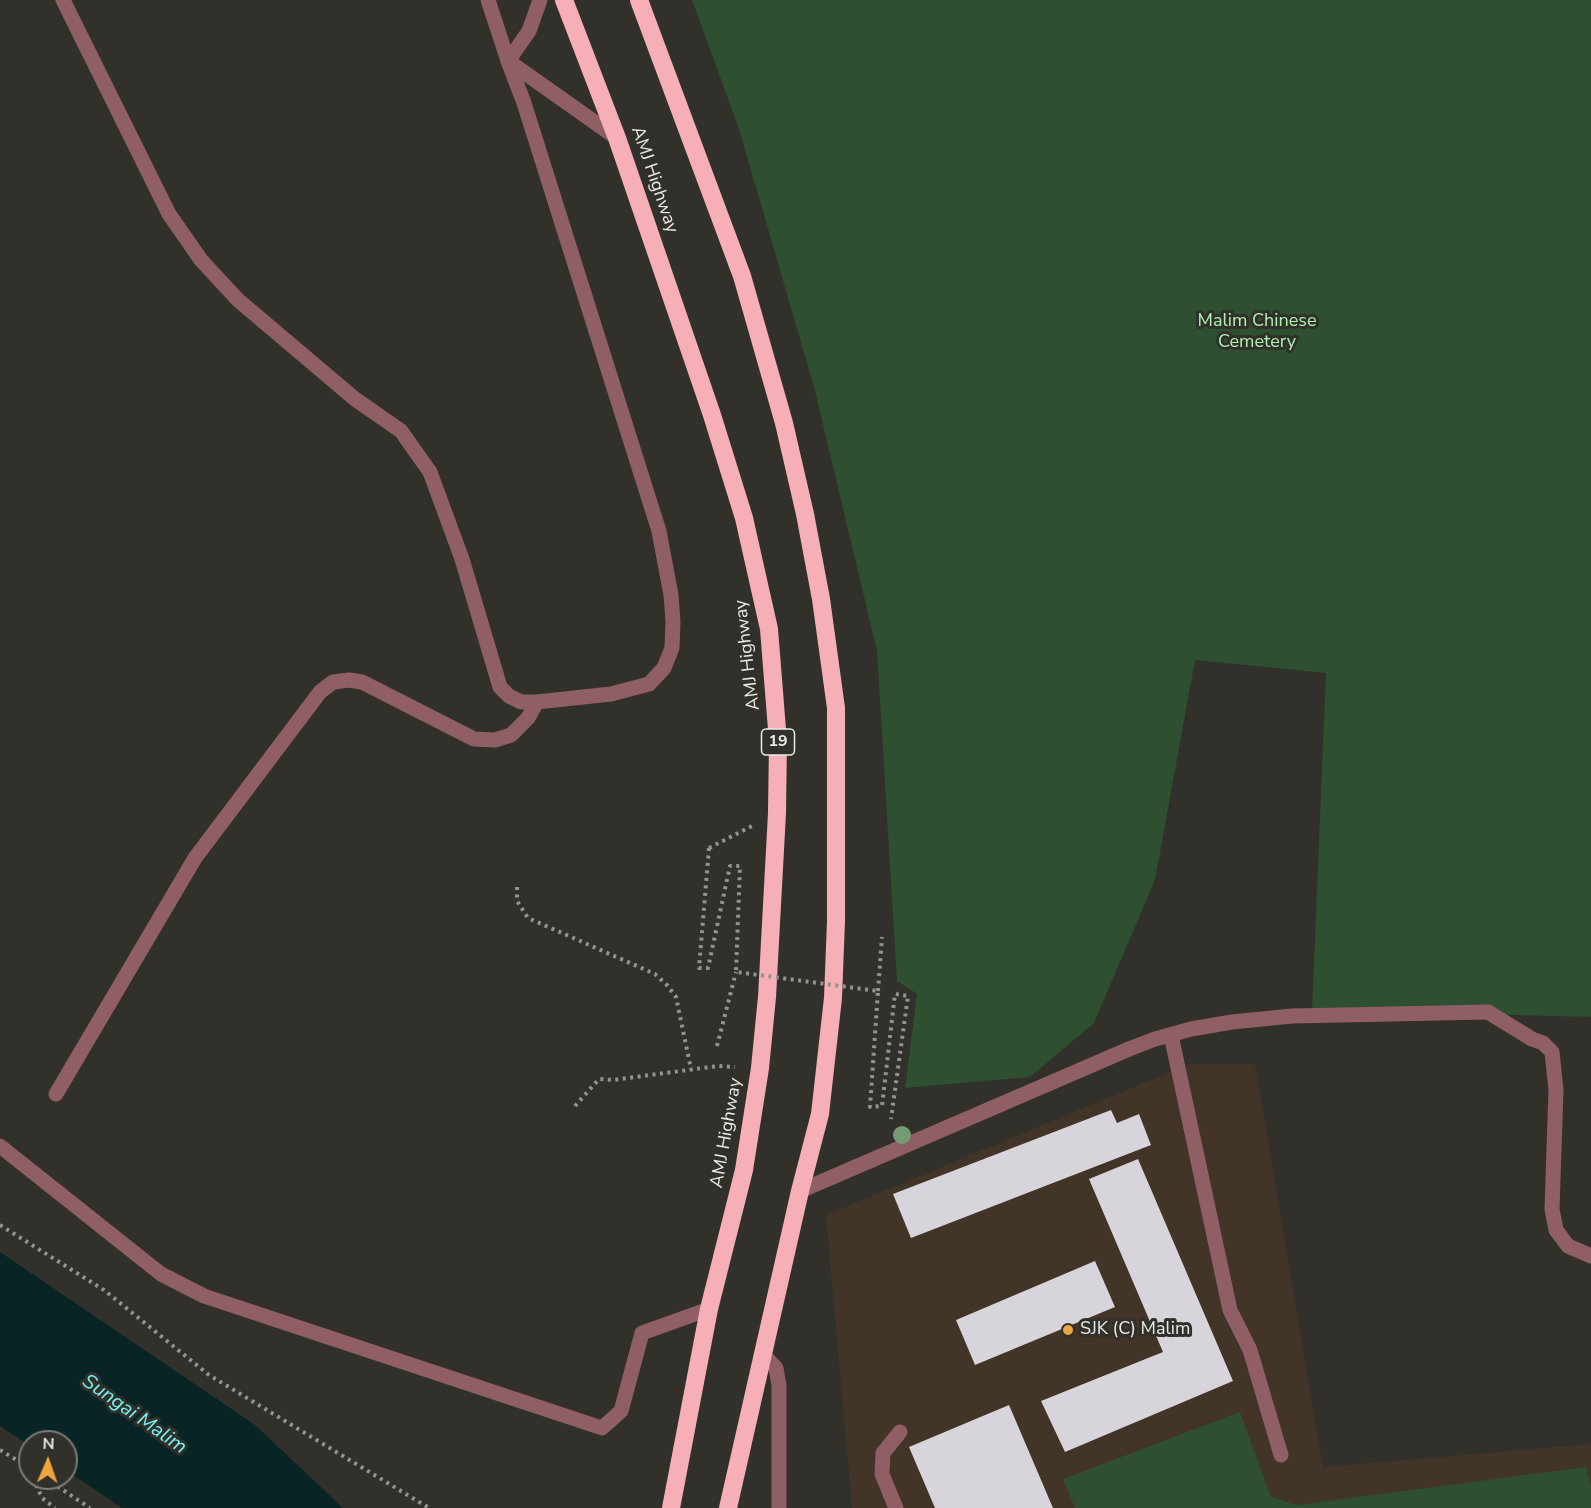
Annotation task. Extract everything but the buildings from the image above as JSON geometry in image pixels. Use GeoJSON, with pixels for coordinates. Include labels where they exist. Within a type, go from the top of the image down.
{"type":"FeatureCollection","features":[{"type":"Feature","properties":{"kind":"highway","name":"AMJ Highway"},"geometry":{"type":"LineString","coordinates":[[564,0],[617,138],[726,458],[757,567],[769,629],[778,742],[777,813],[767,997],[760,1068],[744,1170],[709,1309],[671,1508]]}},
{"type":"Feature","properties":{"kind":"highway"},"geometry":{"type":"LineString","coordinates":[[639,0],[742,276],[784,423],[817,578],[836,708],[837,921],[833,998],[820,1113],[728,1508]]}},
{"type":"Feature","properties":{"kind":"street"},"geometry":{"type":"LineString","coordinates":[[63,0],[169,214],[201,260],[238,300],[355,399],[401,431],[430,472],[462,560],[500,687],[509,696],[522,702],[611,694],[649,684],[664,668],[672,648],[671,594],[659,531],[524,103],[507,61],[488,0]]}},
{"type":"Feature","properties":{"kind":"street"},"geometry":{"type":"LineString","coordinates":[[507,61],[529,31],[540,0]]}},
{"type":"Feature","properties":{"kind":"street"},"geometry":{"type":"LineString","coordinates":[[507,61],[617,138]]}},
{"type":"Feature","properties":{"kind":"street"},"geometry":{"type":"LineString","coordinates":[[56,1094],[195,858],[320,692],[333,682],[350,680],[362,682],[474,739],[495,740],[511,735],[528,718],[537,702]]}},
{"type":"Feature","properties":{"kind":"street"},"geometry":{"type":"LineString","coordinates":[[800,1191],[1118,1053],[1171,1035],[1232,1022],[1292,1016],[1488,1012],[1532,1039],[1543,1043],[1552,1052],[1556,1090],[1552,1209],[1556,1230],[1568,1246],[1591,1256]]}},
{"type":"Feature","properties":{"kind":"street"},"geometry":{"type":"LineString","coordinates":[[1171,1035],[1230,1310],[1250,1350],[1281,1455]]}},
{"type":"Feature","properties":{"kind":"street"},"geometry":{"type":"LineString","coordinates":[[0,1146],[161,1274],[204,1296],[602,1428],[621,1412],[642,1333],[709,1309]]}},
{"type":"Feature","properties":{"kind":"street"},"geometry":{"type":"LineString","coordinates":[[766,1342],[763,1354],[776,1368],[779,1385],[779,1508]]}},
{"type":"Feature","properties":{"kind":"street"},"geometry":{"type":"LineString","coordinates":[[896,1508],[882,1474],[883,1453],[900,1432]]}},
{"type":"Feature","properties":{"kind":"path"},"geometry":{"type":"LineString","coordinates":[[717,1046],[736,972],[740,866],[730,866],[708,968],[699,968],[709,848],[777,813]]}},
{"type":"Feature","properties":{"kind":"path"},"geometry":{"type":"LineString","coordinates":[[517,887],[516,902],[528,918],[655,974],[667,985],[676,997],[691,1070]]}},
{"type":"Feature","properties":{"kind":"path"},"geometry":{"type":"LineString","coordinates":[[882,936],[870,1107],[882,1106],[895,994],[908,996],[891,1119]]}},
{"type":"Feature","properties":{"kind":"path"},"geometry":{"type":"LineString","coordinates":[[736,972],[878,991]]}},
{"type":"Feature","properties":{"kind":"path"},"geometry":{"type":"LineString","coordinates":[[574,1106],[599,1079],[613,1080],[718,1066],[760,1068]]}},
{"type":"Feature","properties":{"kind":"path"},"geometry":{"type":"LineString","coordinates":[[0,1225],[104,1290],[209,1375],[429,1508]]}},
{"type":"Feature","properties":{"kind":"path"},"geometry":{"type":"LineString","coordinates":[[0,1450],[18,1461]]}},
{"type":"Feature","properties":{"kind":"path"},"geometry":{"type":"LineString","coordinates":[[38,1490],[42,1498],[55,1508]]}},
{"type":"Feature","properties":{"kind":"path"},"geometry":{"type":"LineString","coordinates":[[63,1490],[90,1508]]}},
{"type":"Feature","properties":{"kind":"shaded area","name":"SJK (C) Malim"},"geometry":{"type":"Polygon","coordinates":[[[1190,1064],[1255,1064],[1323,1467],[1591,1444],[1591,1508],[852,1508],[826,1215],[1190,1064]]]}},
{"type":"Feature","properties":{"kind":"green space","name":"Malim Chinese Cemetery"},"geometry":{"type":"Polygon","coordinates":[[[692,0],[1591,0],[1591,1017],[1312,1010],[1326,673],[1195,660],[1155,880],[1094,1023],[1030,1077],[905,1088],[917,994],[897,981],[877,651],[814,387],[739,129],[692,0]]]}},
{"type":"Feature","properties":{"kind":"green space"},"geometry":{"type":"Polygon","coordinates":[[[1240,1412],[1271,1497],[1297,1505],[1586,1467],[1591,1488],[1591,1508],[1075,1508],[1063,1479],[1240,1412]]]}},
{"type":"Feature","properties":{"kind":"water","name":"Sungai Malim"},"geometry":{"type":"Polygon","coordinates":[[[0,1252],[255,1425],[343,1508],[122,1508],[78,1478],[78,1430],[18,1430],[18,1438],[0,1426],[0,1252]]]}},
{"type":"Feature","properties":{"kind":"place","name":"SJK (C) Malim"},"geometry":{"type":"Point","coordinates":[1068,1330]}}]}
